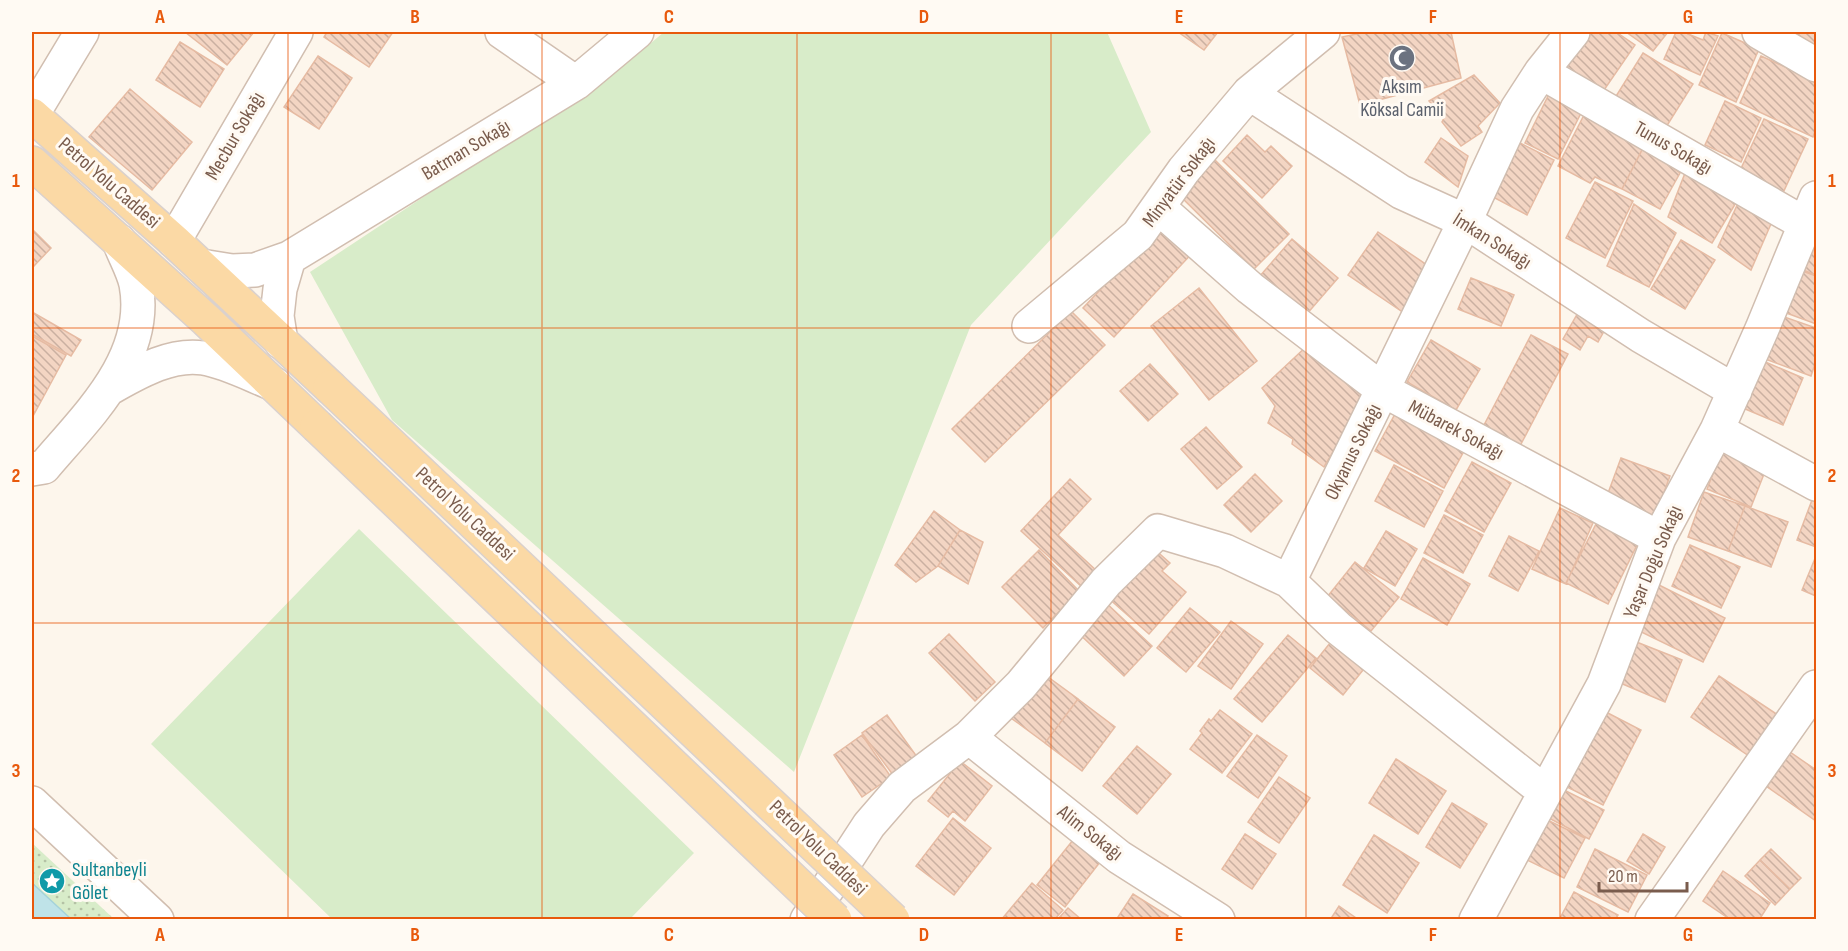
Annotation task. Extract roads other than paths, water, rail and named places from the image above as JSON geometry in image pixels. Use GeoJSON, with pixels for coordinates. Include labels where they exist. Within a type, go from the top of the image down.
{"type":"FeatureCollection","features":[{"type":"Feature","properties":{"kind":"main road","name":"Petrol Yolu Caddesi"},"geometry":{"type":"LineString","coordinates":[[32,115],[201,266],[893,920]]}},
{"type":"Feature","properties":{"kind":"main road","name":"Petrol Yolu Caddesi"},"geometry":{"type":"LineString","coordinates":[[32,163],[274,384],[835,920]]}},
{"type":"Feature","properties":{"kind":"street"},"geometry":{"type":"LineString","coordinates":[[32,115],[82,32]]}},
{"type":"Feature","properties":{"kind":"street","name":"Mecbur Sokağı"},"geometry":{"type":"LineString","coordinates":[[174,241],[296,32]]}},
{"type":"Feature","properties":{"kind":"street"},"geometry":{"type":"LineString","coordinates":[[502,32],[576,83]]}},
{"type":"Feature","properties":{"kind":"street","name":"Batman Sokağı"},"geometry":{"type":"LineString","coordinates":[[201,266],[232,271],[255,270],[289,258],[576,83],[637,32]]}},
{"type":"Feature","properties":{"kind":"street","name":"Minyatür Sokağı"},"geometry":{"type":"LineString","coordinates":[[1029,326],[1138,235],[1184,170],[1249,93],[1323,32]]}},
{"type":"Feature","properties":{"kind":"street","name":"Okyanus Sokağı"},"geometry":{"type":"LineString","coordinates":[[1289,582],[1466,221],[1517,109],[1541,72],[1573,32]]}},
{"type":"Feature","properties":{"kind":"street"},"geometry":{"type":"LineString","coordinates":[[1759,32],[1816,65]]}},
{"type":"Feature","properties":{"kind":"street","name":"Tunus Sokağı"},"geometry":{"type":"LineString","coordinates":[[1541,72],[1811,211]]}},
{"type":"Feature","properties":{"kind":"street","name":"İmkan Sokağı"},"geometry":{"type":"LineString","coordinates":[[1249,93],[1401,192],[1466,221],[1641,336],[1735,390]]}},
{"type":"Feature","properties":{"kind":"street","name":"Mübarek Sokağı"},"geometry":{"type":"LineString","coordinates":[[1158,207],[1250,288],[1383,390],[1659,538]]}},
{"type":"Feature","properties":{"kind":"street","name":"Yaşar Doğu Sokağı"},"geometry":{"type":"LineString","coordinates":[[1476,920],[1604,684],[1659,538],[1717,430],[1811,211]]}},
{"type":"Feature","properties":{"kind":"street"},"geometry":{"type":"LineString","coordinates":[[32,469],[44,467],[110,388],[129,349],[135,327],[138,301],[135,281],[119,241]]}},
{"type":"Feature","properties":{"kind":"street"},"geometry":{"type":"LineString","coordinates":[[281,342],[277,316],[280,289],[289,258]]}},
{"type":"Feature","properties":{"kind":"street"},"geometry":{"type":"LineString","coordinates":[[110,388],[162,363],[201,358],[222,363],[274,384]]}},
{"type":"Feature","properties":{"kind":"street"},"geometry":{"type":"LineString","coordinates":[[1717,430],[1816,484]]}},
{"type":"Feature","properties":{"kind":"street"},"geometry":{"type":"LineString","coordinates":[[807,920],[869,825],[902,787],[969,737],[1021,684],[1106,582],[1158,531],[1225,551],[1289,582],[1338,628],[1545,792]]}},
{"type":"Feature","properties":{"kind":"street"},"geometry":{"type":"LineString","coordinates":[[1652,920],[1816,687]]}},
{"type":"Feature","properties":{"kind":"street","name":"Alim Sokağı"},"geometry":{"type":"LineString","coordinates":[[969,737],[1119,857],[1218,920]]}},
{"type":"Feature","properties":{"kind":"street"},"geometry":{"type":"LineString","coordinates":[[32,803],[157,920]]}},
{"type":"Feature","properties":{"kind":"water"},"geometry":{"type":"Polygon","coordinates":[[[32,883],[71,919],[32,919],[32,883]]]}},
{"type":"Feature","properties":{"kind":"place","name":"Aksım Köksal Camii"},"geometry":{"type":"Point","coordinates":[1402,58]}},
{"type":"Feature","properties":{"kind":"place","name":"Sultanbeyli Gölet"},"geometry":{"type":"Point","coordinates":[52,881]}}]}
